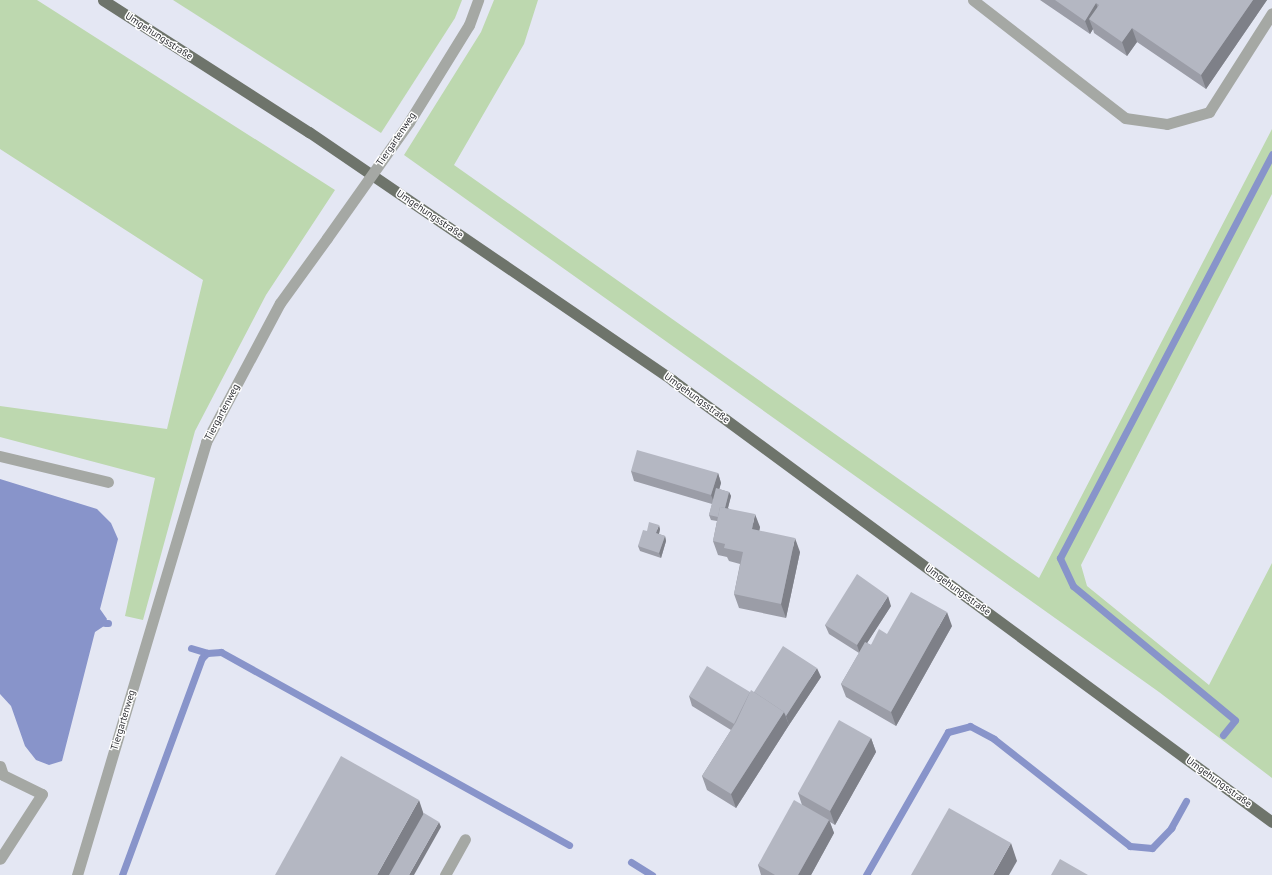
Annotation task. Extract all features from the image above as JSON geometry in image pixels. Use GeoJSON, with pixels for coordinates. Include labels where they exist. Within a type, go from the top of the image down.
{"type":"FeatureCollection","features":[{"type":"Feature","properties":{"kind":"main road","name":"Umgehungsstraße"},"geometry":{"type":"LineString","coordinates":[[103,0],[309,132],[672,380],[1272,822]]}},
{"type":"Feature","properties":{"kind":"street","name":"Tiergartenweg"},"geometry":{"type":"LineString","coordinates":[[77,875],[206,442],[280,303],[408,122],[468,25],[478,0]]}},
{"type":"Feature","properties":{"kind":"street"},"geometry":{"type":"LineString","coordinates":[[973,0],[1125,118],[1167,124],[1209,112],[1272,13]]}},
{"type":"Feature","properties":{"kind":"street"},"geometry":{"type":"LineString","coordinates":[[0,456],[108,482]]}},
{"type":"Feature","properties":{"kind":"street"},"geometry":{"type":"LineString","coordinates":[[0,766],[3,775],[42,794],[0,858]]}},
{"type":"Feature","properties":{"kind":"street"},"geometry":{"type":"LineString","coordinates":[[445,875],[465,839]]}},
{"type":"Feature","properties":{"kind":"green space"},"geometry":{"type":"Polygon","coordinates":[[[0,0],[37,0],[335,190],[266,295],[195,431],[143,620],[125,616],[155,478],[0,437],[0,406],[167,429],[203,280],[0,149],[0,0]]]}},
{"type":"Feature","properties":{"kind":"green space"},"geometry":{"type":"Polygon","coordinates":[[[173,0],[462,0],[455,18],[381,133],[173,0]]]}},
{"type":"Feature","properties":{"kind":"green space"},"geometry":{"type":"Polygon","coordinates":[[[494,0],[538,0],[524,44],[454,165],[1039,578],[1272,129],[1272,194],[1081,565],[1087,586],[1209,685],[1272,563],[1272,778],[1159,692],[404,155],[481,32],[494,0]]]}},
{"type":"Feature","properties":{"kind":"water"},"geometry":{"type":"Polygon","coordinates":[[[0,479],[97,509],[111,523],[118,539],[100,609],[107,619],[104,626],[95,632],[62,761],[49,765],[36,760],[25,746],[11,706],[0,694],[0,479]]]}},
{"type":"Feature","properties":{"kind":"building"},"geometry":{"type":"Polygon","coordinates":[[[1055,0],[1253,0],[1201,75],[1132,28],[1122,42],[1089,19],[1099,5],[1096,3],[1085,21],[1055,0]]]}},
{"type":"Feature","properties":{"kind":"building"},"geometry":{"type":"Polygon","coordinates":[[[637,450],[718,473],[711,495],[631,471],[637,450]]]}},
{"type":"Feature","properties":{"kind":"building"},"geometry":{"type":"Polygon","coordinates":[[[716,488],[729,492],[725,508],[720,507],[718,517],[709,515],[716,488]]]}},
{"type":"Feature","properties":{"kind":"building"},"geometry":{"type":"Polygon","coordinates":[[[720,507],[755,514],[752,529],[795,538],[781,604],[734,594],[743,552],[724,548],[725,544],[713,541],[720,507]]]}},
{"type":"Feature","properties":{"kind":"building"},"geometry":{"type":"Polygon","coordinates":[[[649,522],[659,525],[656,533],[665,536],[659,553],[638,546],[643,530],[647,531],[649,522]]]}},
{"type":"Feature","properties":{"kind":"building"},"geometry":{"type":"Polygon","coordinates":[[[857,574],[888,596],[857,645],[825,625],[857,574]]]}},
{"type":"Feature","properties":{"kind":"building"},"geometry":{"type":"Polygon","coordinates":[[[911,592],[947,612],[891,712],[841,684],[865,642],[871,645],[879,629],[887,634],[911,592]]]}},
{"type":"Feature","properties":{"kind":"building"},"geometry":{"type":"Polygon","coordinates":[[[783,646],[817,668],[786,716],[784,712],[754,692],[783,646]]]}},
{"type":"Feature","properties":{"kind":"building"},"geometry":{"type":"Polygon","coordinates":[[[707,666],[750,692],[734,724],[689,696],[707,666]]]}},
{"type":"Feature","properties":{"kind":"building"},"geometry":{"type":"Polygon","coordinates":[[[751,690],[784,712],[731,794],[702,776],[736,722],[751,690]]]}},
{"type":"Feature","properties":{"kind":"building"},"geometry":{"type":"Polygon","coordinates":[[[839,720],[871,738],[830,811],[798,793],[839,720]]]}},
{"type":"Feature","properties":{"kind":"building"},"geometry":{"type":"Polygon","coordinates":[[[341,756],[419,800],[377,875],[275,875],[341,756]]]}},
{"type":"Feature","properties":{"kind":"building"},"geometry":{"type":"Polygon","coordinates":[[[794,800],[829,820],[798,875],[775,875],[758,865],[794,800]]]}},
{"type":"Feature","properties":{"kind":"building"},"geometry":{"type":"Polygon","coordinates":[[[949,808],[1011,843],[993,875],[911,875],[949,808]]]}},
{"type":"Feature","properties":{"kind":"building"},"geometry":{"type":"Polygon","coordinates":[[[424,813],[439,822],[409,875],[389,875],[424,813]]]}},
{"type":"Feature","properties":{"kind":"building"},"geometry":{"type":"Polygon","coordinates":[[[1060,859],[1088,875],[1051,875],[1060,859]]]}},
{"type":"Feature","properties":{"kind":"waterway"},"geometry":{"type":"LineString","coordinates":[[1223,735],[1235,720],[1073,586],[1060,558],[1272,154]]}},
{"type":"Feature","properties":{"kind":"waterway"},"geometry":{"type":"LineString","coordinates":[[191,648],[207,653]]}},
{"type":"Feature","properties":{"kind":"waterway"},"geometry":{"type":"LineString","coordinates":[[122,875],[202,658],[207,653],[221,652],[569,845]]}},
{"type":"Feature","properties":{"kind":"waterway"},"geometry":{"type":"LineString","coordinates":[[866,875],[948,732],[970,726],[994,739],[1130,846],[1152,848],[1171,828],[1186,801]]}},
{"type":"Feature","properties":{"kind":"waterway"},"geometry":{"type":"LineString","coordinates":[[631,862],[652,875]]}}]}
